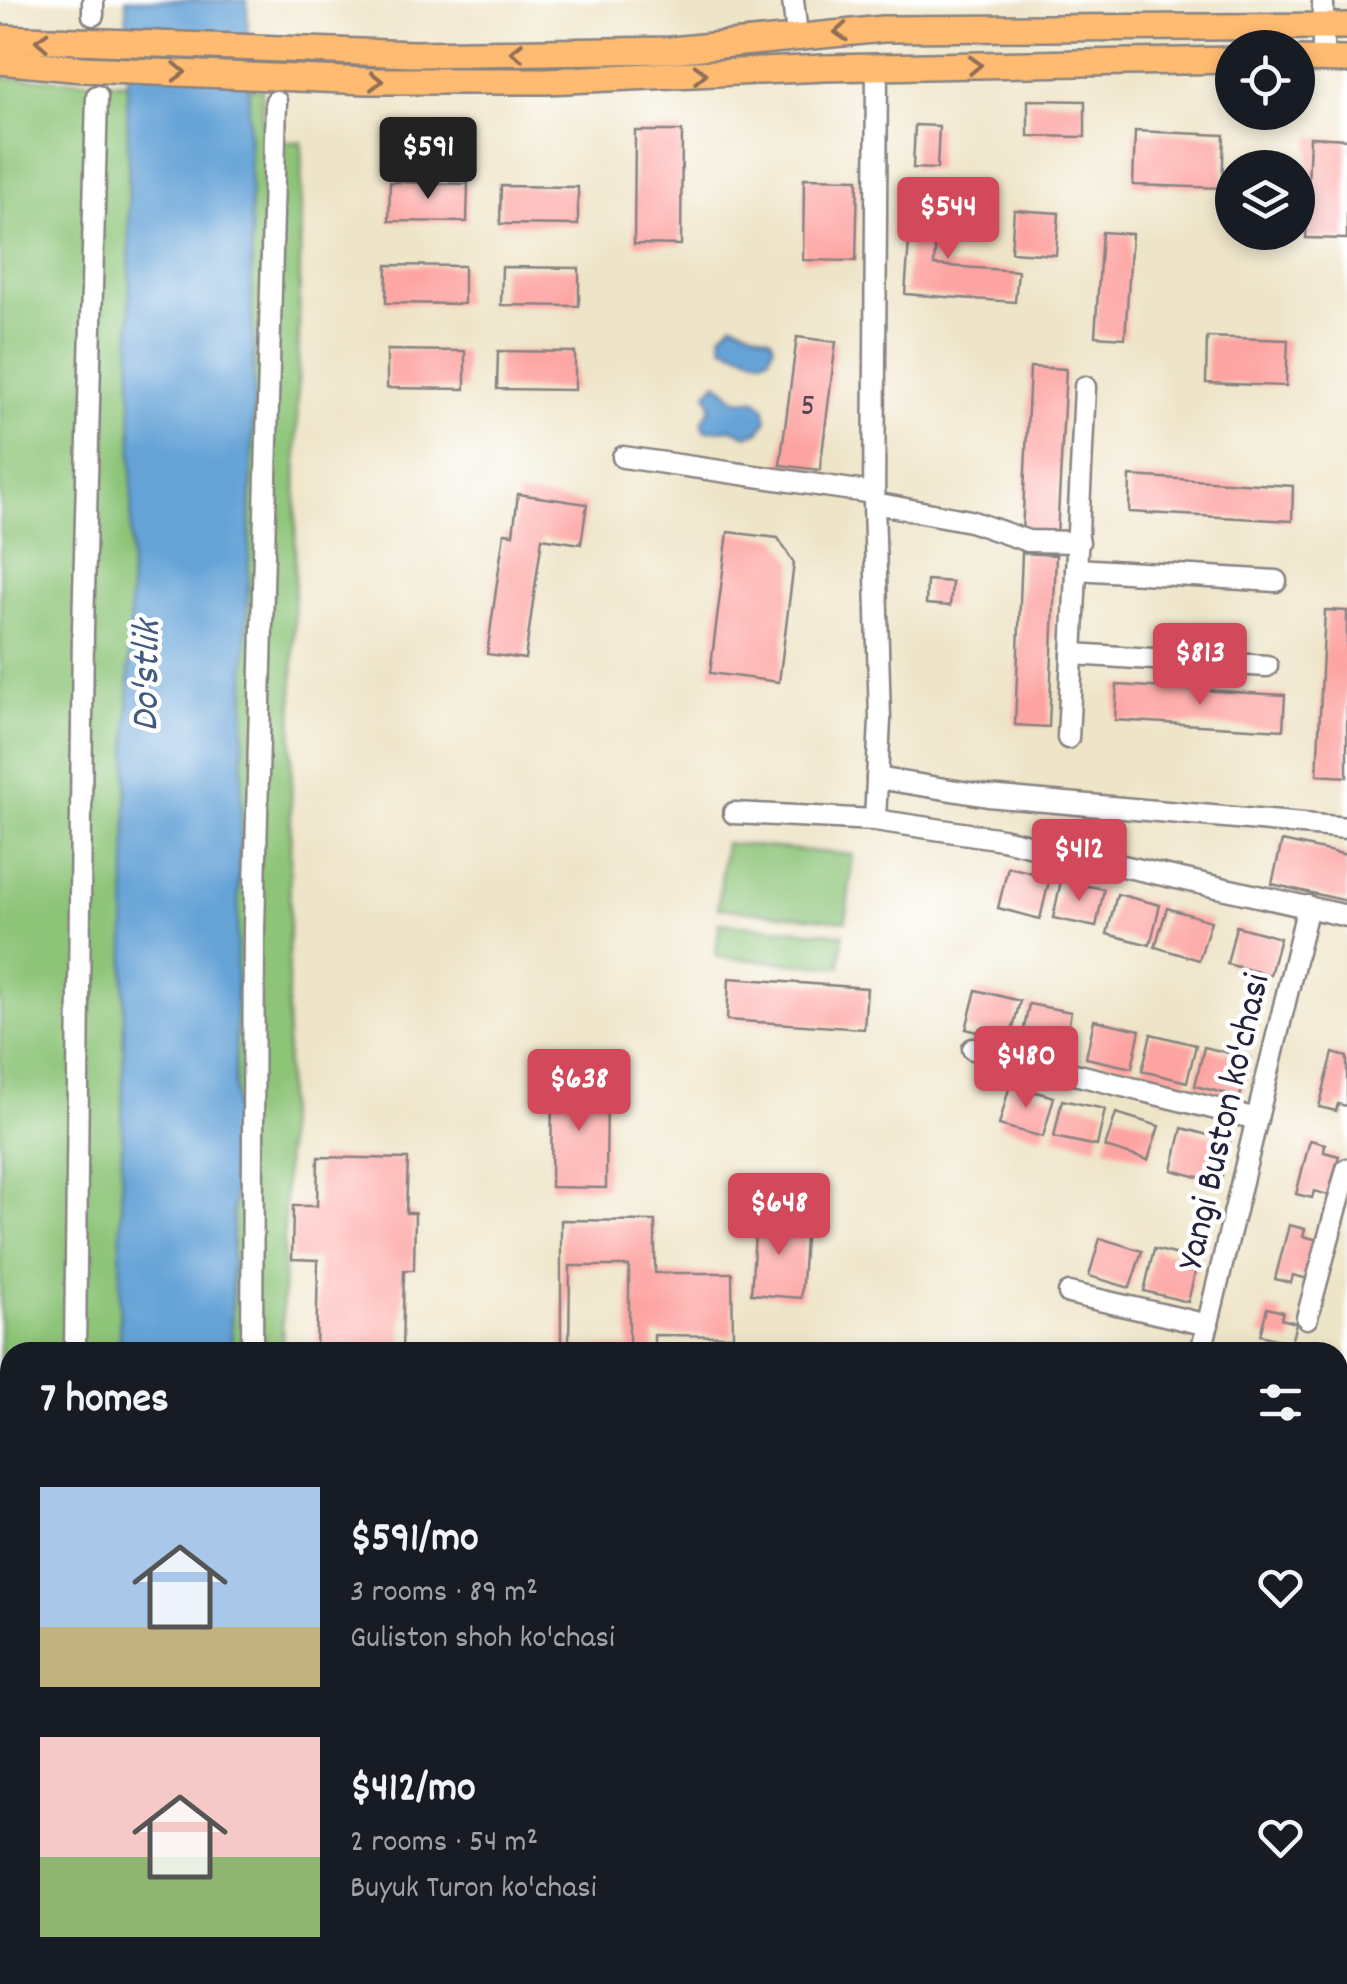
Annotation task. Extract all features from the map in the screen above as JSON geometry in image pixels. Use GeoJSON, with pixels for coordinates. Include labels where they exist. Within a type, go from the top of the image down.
{"type":"FeatureCollection","features":[{"type":"Feature","properties":{"kind":"main road"},"geometry":{"type":"LineString","coordinates":[[0,61],[83,56],[278,63],[413,54],[671,50],[797,36],[940,28],[1335,27]]}},
{"type":"Feature","properties":{"kind":"main road"},"geometry":{"type":"LineString","coordinates":[[0,38],[83,56]]}},
{"type":"Feature","properties":{"kind":"main road"},"geometry":{"type":"LineString","coordinates":[[278,63],[368,81],[546,81],[824,68],[1215,60]]}},
{"type":"Feature","properties":{"kind":"street"},"geometry":{"type":"LineString","coordinates":[[793,0],[797,36]]}},
{"type":"Feature","properties":{"kind":"street"},"geometry":{"type":"LineString","coordinates":[[1322,60],[1335,27],[1323,0]]}},
{"type":"Feature","properties":{"kind":"street"},"geometry":{"type":"LineString","coordinates":[[875,820],[877,68]]}},
{"type":"Feature","properties":{"kind":"street"},"geometry":{"type":"LineString","coordinates":[[75,1342],[83,631],[97,96]]}},
{"type":"Feature","properties":{"kind":"street"},"geometry":{"type":"LineString","coordinates":[[252,1342],[255,910],[276,101]]}},
{"type":"Feature","properties":{"kind":"street"},"geometry":{"type":"LineString","coordinates":[[1068,738],[1084,387]]}},
{"type":"Feature","properties":{"kind":"street"},"geometry":{"type":"LineString","coordinates":[[622,456],[873,498],[970,520],[1028,542],[1078,542]]}},
{"type":"Feature","properties":{"kind":"street"},"geometry":{"type":"LineString","coordinates":[[1076,569],[1276,581]]}},
{"type":"Feature","properties":{"kind":"street"},"geometry":{"type":"LineString","coordinates":[[1072,654],[1267,666]]}},
{"type":"Feature","properties":{"kind":"street"},"geometry":{"type":"LineString","coordinates":[[878,778],[988,796],[1347,828]]}},
{"type":"Feature","properties":{"kind":"street"},"geometry":{"type":"LineString","coordinates":[[734,813],[875,820],[1002,839],[1347,916]]}},
{"type":"Feature","properties":{"kind":"street","name":"Yangi Buston ko'chasi"},"geometry":{"type":"LineString","coordinates":[[1204,1342],[1308,906]]}},
{"type":"Feature","properties":{"kind":"street"},"geometry":{"type":"LineString","coordinates":[[973,1048],[1257,1119]]}},
{"type":"Feature","properties":{"kind":"street"},"geometry":{"type":"LineString","coordinates":[[1307,1318],[1347,1169]]}},
{"type":"Feature","properties":{"kind":"street"},"geometry":{"type":"LineString","coordinates":[[1069,1292],[1208,1325]]}},
{"type":"Feature","properties":{"kind":"green space"},"geometry":{"type":"Polygon","coordinates":[[[0,77],[262,89],[263,142],[302,142],[282,1342],[0,1342],[0,77]]]}},
{"type":"Feature","properties":{"kind":"green space"},"geometry":{"type":"Polygon","coordinates":[[[725,843],[853,855],[846,921],[718,908],[725,843]]]}},
{"type":"Feature","properties":{"kind":"green space"},"geometry":{"type":"Polygon","coordinates":[[[719,923],[843,934],[840,967],[716,957],[719,923]]]}},
{"type":"Feature","properties":{"kind":"water","name":"Do'stlik"},"geometry":{"type":"Polygon","coordinates":[[[126,0],[247,0],[254,395],[237,944],[231,1342],[119,1342],[132,460],[126,0]]]}},
{"type":"Feature","properties":{"kind":"water"},"geometry":{"type":"Polygon","coordinates":[[[733,323],[771,338],[774,345],[769,357],[761,359],[723,347],[721,334],[733,323]]]}},
{"type":"Feature","properties":{"kind":"water"},"geometry":{"type":"Polygon","coordinates":[[[717,382],[736,399],[756,400],[764,406],[767,420],[760,431],[747,436],[732,429],[705,431],[702,423],[711,406],[707,393],[717,382]]]}},
{"type":"Feature","properties":{"kind":"building"},"geometry":{"type":"Polygon","coordinates":[[[1028,100],[1085,101],[1085,137],[1028,136],[1028,100]]]}},
{"type":"Feature","properties":{"kind":"building"},"geometry":{"type":"Polygon","coordinates":[[[915,125],[939,126],[937,169],[913,168],[915,125]]]}},
{"type":"Feature","properties":{"kind":"building"},"geometry":{"type":"Polygon","coordinates":[[[635,131],[682,131],[681,245],[634,244],[635,131]]]}},
{"type":"Feature","properties":{"kind":"building"},"geometry":{"type":"Polygon","coordinates":[[[1135,131],[1224,135],[1223,150],[1215,150],[1215,188],[1133,185],[1135,131]]]}},
{"type":"Feature","properties":{"kind":"building"},"geometry":{"type":"Polygon","coordinates":[[[1310,137],[1347,139],[1347,239],[1315,238],[1315,150],[1309,150],[1310,137]]]}},
{"type":"Feature","properties":{"kind":"building"},"geometry":{"type":"Polygon","coordinates":[[[804,178],[858,179],[856,261],[803,260],[804,178]]]}},
{"type":"Feature","properties":{"kind":"building"},"geometry":{"type":"Polygon","coordinates":[[[390,182],[468,184],[467,222],[389,221],[390,182]]]}},
{"type":"Feature","properties":{"kind":"building"},"geometry":{"type":"Polygon","coordinates":[[[501,186],[578,187],[578,225],[500,224],[501,186]]]}},
{"type":"Feature","properties":{"kind":"building"},"geometry":{"type":"Polygon","coordinates":[[[913,189],[939,191],[934,265],[1018,271],[1015,302],[905,294],[913,189]]]}},
{"type":"Feature","properties":{"kind":"building"},"geometry":{"type":"Polygon","coordinates":[[[1014,210],[1059,213],[1056,255],[1011,252],[1014,210]]]}},
{"type":"Feature","properties":{"kind":"building"},"geometry":{"type":"Polygon","coordinates":[[[1102,232],[1132,234],[1125,338],[1095,336],[1102,232]]]}},
{"type":"Feature","properties":{"kind":"building"},"geometry":{"type":"Polygon","coordinates":[[[387,265],[464,266],[464,304],[386,303],[387,265]]]}},
{"type":"Feature","properties":{"kind":"building"},"geometry":{"type":"Polygon","coordinates":[[[502,267],[579,268],[579,306],[501,305],[502,267]]]}},
{"type":"Feature","properties":{"kind":"building"},"geometry":{"type":"Polygon","coordinates":[[[797,337],[836,342],[820,470],[780,465],[797,337]]]}},
{"type":"Feature","properties":{"kind":"building"},"geometry":{"type":"Polygon","coordinates":[[[1207,337],[1288,340],[1286,386],[1206,383],[1207,337]]]}},
{"type":"Feature","properties":{"kind":"building"},"geometry":{"type":"Polygon","coordinates":[[[387,350],[465,351],[465,389],[387,388],[387,350]]]}},
{"type":"Feature","properties":{"kind":"building"},"geometry":{"type":"Polygon","coordinates":[[[498,351],[575,352],[575,390],[497,389],[498,351]]]}},
{"type":"Feature","properties":{"kind":"building"},"geometry":{"type":"Polygon","coordinates":[[[1030,367],[1066,369],[1057,536],[1022,534],[1030,367]]]}},
{"type":"Feature","properties":{"kind":"building"},"geometry":{"type":"Polygon","coordinates":[[[1130,476],[1293,486],[1292,521],[1129,512],[1130,476]]]}},
{"type":"Feature","properties":{"kind":"building"},"geometry":{"type":"Polygon","coordinates":[[[518,494],[587,504],[581,544],[542,538],[525,659],[487,654],[504,533],[513,534],[518,494]]]}},
{"type":"Feature","properties":{"kind":"building"},"geometry":{"type":"Polygon","coordinates":[[[728,532],[778,538],[794,563],[779,682],[710,673],[728,532]]]}},
{"type":"Feature","properties":{"kind":"building"},"geometry":{"type":"Polygon","coordinates":[[[1022,553],[1056,555],[1049,727],[1015,725],[1022,553]]]}},
{"type":"Feature","properties":{"kind":"building"},"geometry":{"type":"Polygon","coordinates":[[[927,580],[952,582],[950,606],[926,604],[927,580]]]}},
{"type":"Feature","properties":{"kind":"building"},"geometry":{"type":"Polygon","coordinates":[[[1325,610],[1347,611],[1347,777],[1317,775],[1325,610]]]}},
{"type":"Feature","properties":{"kind":"building"},"geometry":{"type":"Polygon","coordinates":[[[1117,685],[1285,695],[1283,730],[1115,720],[1117,685]]]}},
{"type":"Feature","properties":{"kind":"building"},"geometry":{"type":"Polygon","coordinates":[[[1282,841],[1347,855],[1347,901],[1272,884],[1282,841]]]}},
{"type":"Feature","properties":{"kind":"building"},"geometry":{"type":"Polygon","coordinates":[[[1008,867],[1050,877],[1040,919],[998,908],[1008,867]]]}},
{"type":"Feature","properties":{"kind":"building"},"geometry":{"type":"Polygon","coordinates":[[[1061,881],[1104,889],[1096,927],[1053,918],[1061,881]]]}},
{"type":"Feature","properties":{"kind":"building"},"geometry":{"type":"Polygon","coordinates":[[[1117,894],[1160,905],[1150,945],[1107,934],[1117,894]]]}},
{"type":"Feature","properties":{"kind":"building"},"geometry":{"type":"Polygon","coordinates":[[[1167,908],[1211,921],[1199,960],[1155,947],[1167,908]]]}},
{"type":"Feature","properties":{"kind":"building"},"geometry":{"type":"Polygon","coordinates":[[[1236,926],[1280,938],[1270,975],[1227,964],[1236,926]]]}},
{"type":"Feature","properties":{"kind":"building"},"geometry":{"type":"Polygon","coordinates":[[[729,978],[867,988],[864,1029],[727,1020],[729,978]]]}},
{"type":"Feature","properties":{"kind":"building"},"geometry":{"type":"Polygon","coordinates":[[[976,990],[1020,1001],[1010,1040],[966,1029],[976,990]]]}},
{"type":"Feature","properties":{"kind":"building"},"geometry":{"type":"Polygon","coordinates":[[[1029,1004],[1071,1012],[1064,1051],[1021,1043],[1029,1004]]]}},
{"type":"Feature","properties":{"kind":"building"},"geometry":{"type":"Polygon","coordinates":[[[1094,1020],[1140,1030],[1132,1068],[1086,1058],[1094,1020]]]}},
{"type":"Feature","properties":{"kind":"building"},"geometry":{"type":"Polygon","coordinates":[[[1151,1034],[1196,1045],[1187,1082],[1142,1071],[1151,1034]]]}},
{"type":"Feature","properties":{"kind":"building"},"geometry":{"type":"Polygon","coordinates":[[[1204,1047],[1250,1058],[1240,1097],[1195,1086],[1204,1047]]]}},
{"type":"Feature","properties":{"kind":"building"},"geometry":{"type":"Polygon","coordinates":[[[1333,1053],[1347,1057],[1347,1106],[1338,1104],[1336,1111],[1319,1107],[1333,1053]]]}},
{"type":"Feature","properties":{"kind":"building"},"geometry":{"type":"Polygon","coordinates":[[[552,1081],[607,1081],[606,1188],[551,1187],[552,1081]]]}},
{"type":"Feature","properties":{"kind":"building"},"geometry":{"type":"Polygon","coordinates":[[[1010,1085],[1054,1097],[1043,1137],[999,1125],[1010,1085]]]}},
{"type":"Feature","properties":{"kind":"building"},"geometry":{"type":"Polygon","coordinates":[[[1062,1100],[1105,1109],[1097,1146],[1054,1137],[1062,1100]]]}},
{"type":"Feature","properties":{"kind":"building"},"geometry":{"type":"Polygon","coordinates":[[[1116,1113],[1159,1126],[1148,1160],[1105,1147],[1116,1113]]]}},
{"type":"Feature","properties":{"kind":"building"},"geometry":{"type":"Polygon","coordinates":[[[1182,1128],[1230,1141],[1220,1183],[1172,1170],[1182,1128]]]}},
{"type":"Feature","properties":{"kind":"building"},"geometry":{"type":"Polygon","coordinates":[[[1310,1140],[1325,1144],[1324,1152],[1339,1156],[1328,1195],[1314,1191],[1312,1198],[1296,1194],[1310,1140]]]}},
{"type":"Feature","properties":{"kind":"building"},"geometry":{"type":"Polygon","coordinates":[[[318,1157],[408,1159],[406,1213],[415,1213],[414,1270],[404,1270],[402,1342],[316,1342],[318,1260],[292,1259],[293,1206],[317,1206],[318,1157]]]}},
{"type":"Feature","properties":{"kind":"building"},"geometry":{"type":"Polygon","coordinates":[[[756,1219],[806,1222],[801,1298],[751,1294],[756,1219]]]}},
{"type":"Feature","properties":{"kind":"building"},"geometry":{"type":"Polygon","coordinates":[[[561,1220],[655,1221],[655,1273],[732,1273],[733,1336],[654,1335],[654,1342],[629,1342],[629,1266],[570,1266],[569,1342],[561,1342],[561,1220]]]}},
{"type":"Feature","properties":{"kind":"building"},"geometry":{"type":"Polygon","coordinates":[[[1289,1225],[1305,1229],[1303,1236],[1318,1240],[1308,1279],[1293,1275],[1291,1283],[1275,1279],[1289,1225]]]}},
{"type":"Feature","properties":{"kind":"building"},"geometry":{"type":"Polygon","coordinates":[[[1100,1238],[1142,1251],[1130,1288],[1089,1276],[1100,1238]]]}},
{"type":"Feature","properties":{"kind":"building"},"geometry":{"type":"Polygon","coordinates":[[[1154,1249],[1198,1260],[1188,1302],[1144,1291],[1154,1249]]]}},
{"type":"Feature","properties":{"kind":"building"},"geometry":{"type":"Polygon","coordinates":[[[1267,1308],[1283,1312],[1281,1319],[1296,1323],[1291,1342],[1260,1335],[1267,1308]]]}}]}
